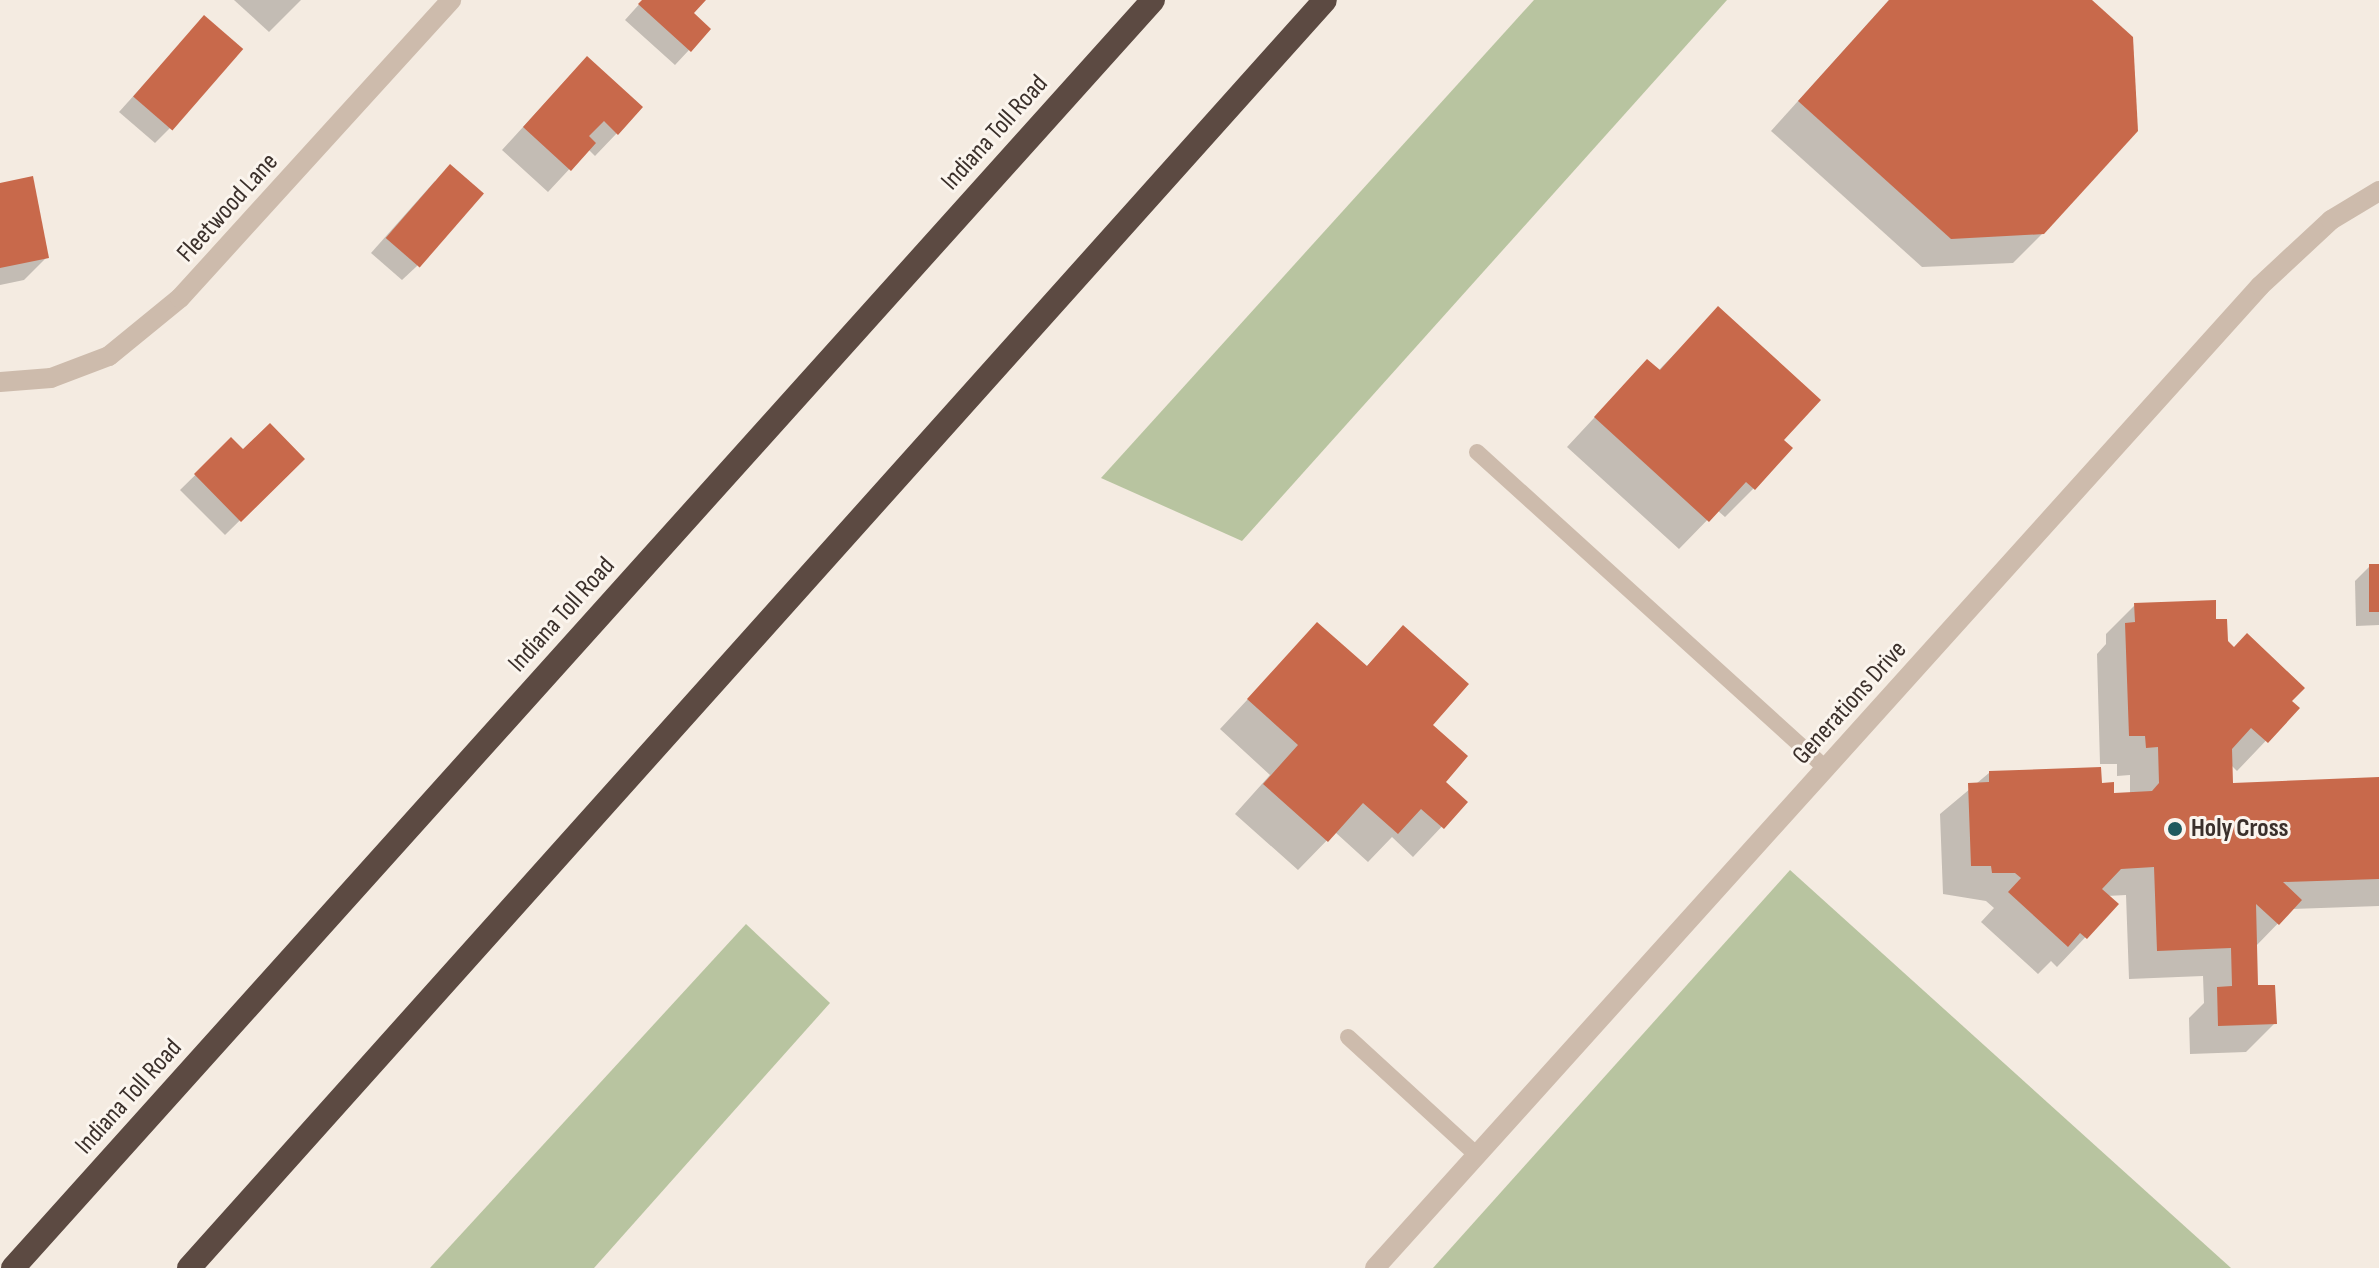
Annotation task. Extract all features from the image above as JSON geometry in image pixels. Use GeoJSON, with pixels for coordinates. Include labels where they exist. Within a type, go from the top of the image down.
{"type":"FeatureCollection","features":[{"type":"Feature","properties":{"kind":"highway","name":"Indiana Toll Road"},"geometry":{"type":"LineString","coordinates":[[13,1268],[1153,0]]}},
{"type":"Feature","properties":{"kind":"highway"},"geometry":{"type":"LineString","coordinates":[[189,1268],[1325,0]]}},
{"type":"Feature","properties":{"kind":"street","name":"Fleetwood Lane"},"geometry":{"type":"LineString","coordinates":[[0,382],[51,378],[109,356],[180,298],[451,0]]}},
{"type":"Feature","properties":{"kind":"street","name":"Generations Drive"},"geometry":{"type":"LineString","coordinates":[[1375,1268],[2288,257],[2331,220],[2379,191]]}},
{"type":"Feature","properties":{"kind":"lane"},"geometry":{"type":"LineString","coordinates":[[1477,452],[1826,768]]}},
{"type":"Feature","properties":{"kind":"lane"},"geometry":{"type":"LineString","coordinates":[[1348,1037],[1477,1155]]}},
{"type":"Feature","properties":{"kind":"green space"},"geometry":{"type":"Polygon","coordinates":[[[1534,0],[1727,0],[1242,541],[1101,478],[1534,0]]]}},
{"type":"Feature","properties":{"kind":"green space"},"geometry":{"type":"Polygon","coordinates":[[[1790,870],[2231,1268],[1433,1268],[1790,870]]]}},
{"type":"Feature","properties":{"kind":"green space"},"geometry":{"type":"Polygon","coordinates":[[[746,924],[830,1003],[594,1268],[430,1268],[746,924]]]}},
{"type":"Feature","properties":{"kind":"building"},"geometry":{"type":"Polygon","coordinates":[[[642,0],[706,0],[694,13],[711,29],[691,52],[638,4],[642,0]]]}},
{"type":"Feature","properties":{"kind":"building"},"geometry":{"type":"Polygon","coordinates":[[[1889,0],[2092,0],[2133,37],[2138,131],[2044,234],[1951,239],[1798,101],[1889,0]]]}},
{"type":"Feature","properties":{"kind":"building"},"geometry":{"type":"Polygon","coordinates":[[[204,15],[243,49],[172,131],[133,97],[204,15]]]}},
{"type":"Feature","properties":{"kind":"building"},"geometry":{"type":"Polygon","coordinates":[[[587,56],[643,107],[618,135],[604,121],[589,136],[596,143],[571,171],[523,127],[587,56]]]}},
{"type":"Feature","properties":{"kind":"building"},"geometry":{"type":"Polygon","coordinates":[[[450,164],[484,194],[420,267],[386,238],[450,164]]]}},
{"type":"Feature","properties":{"kind":"building"},"geometry":{"type":"Polygon","coordinates":[[[33,176],[49,258],[0,268],[0,183],[33,176]]]}},
{"type":"Feature","properties":{"kind":"building"},"geometry":{"type":"Polygon","coordinates":[[[1718,306],[1821,400],[1784,440],[1793,448],[1755,490],[1746,482],[1709,522],[1594,417],[1647,359],[1660,370],[1718,306]]]}},
{"type":"Feature","properties":{"kind":"building"},"geometry":{"type":"Polygon","coordinates":[[[270,423],[305,459],[241,522],[194,474],[231,437],[243,449],[270,423]]]}},
{"type":"Feature","properties":{"kind":"building"},"geometry":{"type":"Polygon","coordinates":[[[2369,564],[2379,564],[2379,612],[2369,612],[2369,564]]]}},
{"type":"Feature","properties":{"kind":"building","name":"Holy Cross"},"geometry":{"type":"Polygon","coordinates":[[[2216,600],[2216,619],[2227,619],[2228,641],[2234,647],[2247,633],[2305,688],[2292,701],[2300,708],[2268,743],[2251,728],[2232,749],[2233,783],[2379,777],[2379,879],[2283,882],[2302,900],[2279,925],[2256,904],[2258,985],[2275,985],[2277,1024],[2218,1026],[2217,987],[2232,986],[2231,948],[2157,951],[2154,867],[2121,869],[2102,889],[2119,904],[2087,939],[2080,933],[2068,947],[2008,892],[2021,878],[2015,873],[1992,873],[1991,866],[1971,866],[1968,783],[1989,782],[1989,771],[2101,767],[2102,783],[2114,782],[2114,793],[2152,791],[2159,783],[2158,747],[2146,748],[2145,736],[2129,736],[2125,623],[2135,622],[2134,603],[2216,600]]]}},
{"type":"Feature","properties":{"kind":"building"},"geometry":{"type":"Polygon","coordinates":[[[1317,622],[1367,666],[1403,625],[1469,684],[1433,725],[1468,756],[1446,782],[1468,802],[1444,829],[1421,809],[1398,834],[1363,803],[1328,842],[1263,784],[1298,745],[1247,699],[1317,622]]]}},
{"type":"Feature","properties":{"kind":"place","name":"Holy Cross"},"geometry":{"type":"Point","coordinates":[2175,829]}}]}
